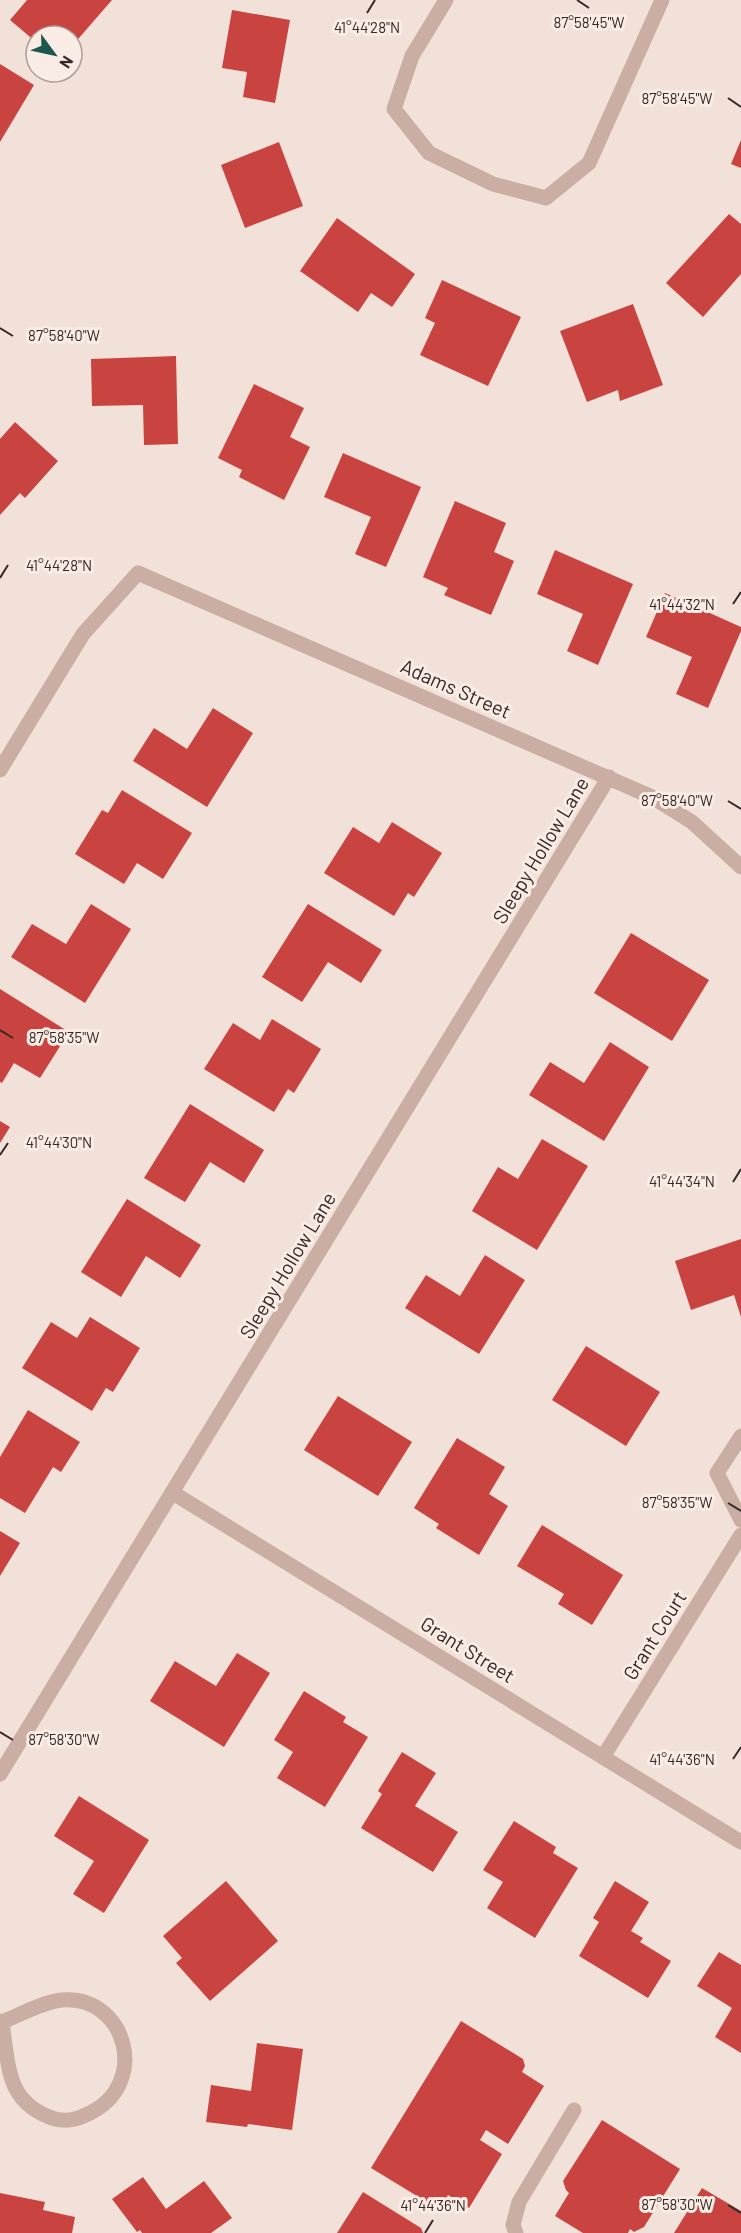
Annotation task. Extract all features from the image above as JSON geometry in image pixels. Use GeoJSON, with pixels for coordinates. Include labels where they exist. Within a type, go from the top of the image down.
{"type":"FeatureCollection","features":[{"type":"Feature","properties":{"kind":"street"},"geometry":{"type":"LineString","coordinates":[[446,0],[412,56],[394,109],[429,153],[493,184],[546,198],[590,163],[662,0]]}},
{"type":"Feature","properties":{"kind":"street","name":"Adams Street"},"geometry":{"type":"LineString","coordinates":[[0,770],[83,634],[138,573],[652,797],[692,822],[741,867]]}},
{"type":"Feature","properties":{"kind":"street","name":"Sleepy Hollow Lane"},"geometry":{"type":"LineString","coordinates":[[0,1774],[609,777]]}},
{"type":"Feature","properties":{"kind":"street"},"geometry":{"type":"LineString","coordinates":[[741,1436],[717,1473],[741,1520]]}},
{"type":"Feature","properties":{"kind":"street","name":"Grant Street"},"geometry":{"type":"LineString","coordinates":[[173,1493],[741,1842]]}},
{"type":"Feature","properties":{"kind":"street","name":"Grant Court"},"geometry":{"type":"LineString","coordinates":[[603,1757],[741,1535]]}},
{"type":"Feature","properties":{"kind":"street"},"geometry":{"type":"LineString","coordinates":[[63,2000],[94,2007],[118,2029],[124,2042],[127,2058],[117,2091],[104,2106],[79,2119],[64,2121],[34,2109],[21,2098],[14,2087],[1,2021],[63,2000]]}},
{"type":"Feature","properties":{"kind":"street"},"geometry":{"type":"LineString","coordinates":[[516,2233],[513,2225],[519,2202],[574,2110]]}},
{"type":"Feature","properties":{"kind":"building"},"geometry":{"type":"Polygon","coordinates":[[[27,0],[112,0],[84,32],[84,24],[24,24],[24,32],[10,20],[27,0]]]}},
{"type":"Feature","properties":{"kind":"building"},"geometry":{"type":"Polygon","coordinates":[[[232,10],[290,20],[275,103],[243,97],[247,72],[222,68],[232,10]]]}},
{"type":"Feature","properties":{"kind":"building"},"geometry":{"type":"Polygon","coordinates":[[[0,64],[24,79],[24,84],[34,85],[0,142],[0,64]]]}},
{"type":"Feature","properties":{"kind":"building"},"geometry":{"type":"Polygon","coordinates":[[[741,140],[741,168],[731,164],[741,140]]]}},
{"type":"Feature","properties":{"kind":"building"},"geometry":{"type":"Polygon","coordinates":[[[279,142],[303,206],[245,228],[221,165],[279,142]]]}},
{"type":"Feature","properties":{"kind":"building"},"geometry":{"type":"Polygon","coordinates":[[[729,214],[741,224],[741,274],[703,317],[666,283],[729,214]]]}},
{"type":"Feature","properties":{"kind":"building"},"geometry":{"type":"Polygon","coordinates":[[[337,218],[415,274],[392,307],[371,293],[358,312],[300,271],[337,218]]]}},
{"type":"Feature","properties":{"kind":"building"},"geometry":{"type":"Polygon","coordinates":[[[442,280],[521,317],[488,386],[420,355],[435,323],[425,318],[442,280]]]}},
{"type":"Feature","properties":{"kind":"building"},"geometry":{"type":"Polygon","coordinates":[[[633,304],[663,385],[620,401],[618,390],[587,402],[560,331],[633,304]]]}},
{"type":"Feature","properties":{"kind":"building"},"geometry":{"type":"Polygon","coordinates":[[[176,356],[178,444],[144,445],[143,405],[92,406],[91,359],[176,356]]]}},
{"type":"Feature","properties":{"kind":"building"},"geometry":{"type":"Polygon","coordinates":[[[254,384],[304,408],[290,437],[310,447],[284,500],[239,477],[242,470],[218,458],[254,384]]]}},
{"type":"Feature","properties":{"kind":"building"},"geometry":{"type":"Polygon","coordinates":[[[15,422],[58,461],[25,498],[20,493],[0,515],[0,439],[15,422]]]}},
{"type":"Feature","properties":{"kind":"building"},"geometry":{"type":"Polygon","coordinates":[[[343,453],[421,487],[386,567],[355,554],[371,517],[324,497],[343,453]]]}},
{"type":"Feature","properties":{"kind":"building"},"geometry":{"type":"Polygon","coordinates":[[[455,501],[506,523],[494,552],[514,561],[491,615],[444,595],[448,588],[423,577],[455,501]]]}},
{"type":"Feature","properties":{"kind":"building"},"geometry":{"type":"Polygon","coordinates":[[[555,550],[633,584],[598,665],[567,651],[583,614],[537,594],[555,550]]]}},
{"type":"Feature","properties":{"kind":"building"},"geometry":{"type":"Polygon","coordinates":[[[665,593],[741,627],[708,708],[676,694],[692,657],[646,637],[665,593]]]}},
{"type":"Feature","properties":{"kind":"building"},"geometry":{"type":"Polygon","coordinates":[[[213,708],[253,733],[207,807],[133,761],[154,728],[187,749],[213,708]]]}},
{"type":"Feature","properties":{"kind":"building"},"geometry":{"type":"Polygon","coordinates":[[[122,790],[192,833],[163,879],[137,863],[124,884],[75,854],[102,810],[108,813],[122,790]]]}},
{"type":"Feature","properties":{"kind":"building"},"geometry":{"type":"Polygon","coordinates":[[[392,822],[442,853],[414,897],[408,893],[394,916],[324,873],[353,827],[379,843],[392,822]]]}},
{"type":"Feature","properties":{"kind":"building"},"geometry":{"type":"Polygon","coordinates":[[[91,904],[131,929],[85,1003],[11,957],[32,924],[66,944],[91,904]]]}},
{"type":"Feature","properties":{"kind":"building"},"geometry":{"type":"Polygon","coordinates":[[[308,904],[382,950],[361,983],[328,962],[302,1002],[262,977],[308,904]]]}},
{"type":"Feature","properties":{"kind":"building"},"geometry":{"type":"Polygon","coordinates":[[[631,933],[709,980],[672,1041],[594,993],[631,933]]]}},
{"type":"Feature","properties":{"kind":"building"},"geometry":{"type":"Polygon","coordinates":[[[0,989],[69,1032],[40,1078],[14,1063],[2,1083],[0,1082],[0,989]]]}},
{"type":"Feature","properties":{"kind":"building"},"geometry":{"type":"Polygon","coordinates":[[[272,1019],[321,1049],[294,1093],[288,1089],[274,1112],[204,1069],[233,1023],[260,1040],[272,1019]]]}},
{"type":"Feature","properties":{"kind":"building"},"geometry":{"type":"Polygon","coordinates":[[[610,1042],[649,1067],[604,1141],[529,1095],[550,1062],[584,1083],[610,1042]]]}},
{"type":"Feature","properties":{"kind":"building"},"geometry":{"type":"Polygon","coordinates":[[[190,1104],[264,1150],[244,1183],[210,1162],[185,1202],[144,1178],[190,1104]]]}},
{"type":"Feature","properties":{"kind":"building"},"geometry":{"type":"Polygon","coordinates":[[[0,1121],[10,1127],[0,1143],[0,1121]]]}},
{"type":"Feature","properties":{"kind":"building"},"geometry":{"type":"Polygon","coordinates":[[[542,1139],[588,1166],[537,1250],[472,1211],[498,1167],[518,1179],[542,1139]]]}},
{"type":"Feature","properties":{"kind":"building"},"geometry":{"type":"Polygon","coordinates":[[[127,1199],[201,1245],[180,1278],[146,1256],[121,1297],[81,1272],[127,1199]]]}},
{"type":"Feature","properties":{"kind":"building"},"geometry":{"type":"Polygon","coordinates":[[[741,1239],[741,1317],[734,1295],[691,1310],[675,1261],[741,1239]]]}},
{"type":"Feature","properties":{"kind":"building"},"geometry":{"type":"Polygon","coordinates":[[[485,1255],[525,1280],[479,1354],[405,1308],[426,1275],[460,1296],[485,1255]]]}},
{"type":"Feature","properties":{"kind":"building"},"geometry":{"type":"Polygon","coordinates":[[[90,1317],[140,1348],[113,1392],[106,1388],[92,1411],[22,1368],[51,1322],[77,1338],[90,1317]]]}},
{"type":"Feature","properties":{"kind":"building"},"geometry":{"type":"Polygon","coordinates":[[[586,1346],[660,1392],[626,1446],[552,1400],[586,1346]]]}},
{"type":"Feature","properties":{"kind":"building"},"geometry":{"type":"Polygon","coordinates":[[[338,1396],[412,1442],[378,1496],[304,1450],[338,1396]]]}},
{"type":"Feature","properties":{"kind":"building"},"geometry":{"type":"Polygon","coordinates":[[[28,1410],[80,1442],[61,1472],[53,1467],[25,1513],[0,1498],[0,1457],[28,1410]]]}},
{"type":"Feature","properties":{"kind":"building"},"geometry":{"type":"Polygon","coordinates":[[[457,1438],[505,1467],[489,1494],[508,1506],[479,1555],[436,1528],[439,1524],[414,1508],[457,1438]]]}},
{"type":"Feature","properties":{"kind":"building"},"geometry":{"type":"Polygon","coordinates":[[[542,1525],[623,1575],[592,1625],[558,1604],[564,1594],[517,1566],[542,1525]]]}},
{"type":"Feature","properties":{"kind":"building"},"geometry":{"type":"Polygon","coordinates":[[[0,1531],[20,1543],[0,1576],[0,1531]]]}},
{"type":"Feature","properties":{"kind":"building"},"geometry":{"type":"Polygon","coordinates":[[[237,1653],[270,1673],[224,1747],[150,1701],[175,1661],[216,1686],[237,1653]]]}},
{"type":"Feature","properties":{"kind":"building"},"geometry":{"type":"Polygon","coordinates":[[[304,1691],[346,1717],[343,1722],[368,1737],[325,1807],[277,1778],[293,1752],[274,1740],[304,1691]]]}},
{"type":"Feature","properties":{"kind":"building"},"geometry":{"type":"Polygon","coordinates":[[[402,1752],[436,1773],[415,1806],[458,1832],[433,1872],[361,1828],[382,1794],[378,1791],[402,1752]]]}},
{"type":"Feature","properties":{"kind":"building"},"geometry":{"type":"Polygon","coordinates":[[[79,1796],[149,1840],[104,1913],[73,1894],[94,1861],[54,1836],[79,1796]]]}},
{"type":"Feature","properties":{"kind":"building"},"geometry":{"type":"Polygon","coordinates":[[[514,1821],[556,1847],[553,1853],[578,1868],[535,1938],[487,1908],[503,1882],[483,1870],[514,1821]]]}},
{"type":"Feature","properties":{"kind":"building"},"geometry":{"type":"Polygon","coordinates":[[[226,1881],[278,1941],[210,2001],[176,1963],[182,1958],[163,1936],[226,1881]]]}},
{"type":"Feature","properties":{"kind":"building"},"geometry":{"type":"Polygon","coordinates":[[[615,1881],[649,1902],[631,1931],[643,1938],[640,1942],[671,1961],[648,1998],[579,1956],[599,1922],[593,1918],[615,1881]]]}},
{"type":"Feature","properties":{"kind":"building"},"geometry":{"type":"Polygon","coordinates":[[[719,1952],[741,1965],[741,2053],[715,2037],[732,2008],[697,1986],[719,1952]]]}},
{"type":"Feature","properties":{"kind":"building"},"geometry":{"type":"Polygon","coordinates":[[[461,2021],[523,2059],[525,2066],[522,2072],[544,2086],[508,2144],[486,2130],[480,2140],[502,2154],[469,2208],[448,2195],[440,2210],[371,2168],[461,2021]]]}},
{"type":"Feature","properties":{"kind":"building"},"geometry":{"type":"Polygon","coordinates":[[[257,2043],[303,2049],[292,2130],[248,2124],[247,2127],[206,2122],[211,2085],[251,2091],[257,2043]]]}},
{"type":"Feature","properties":{"kind":"building"},"geometry":{"type":"Polygon","coordinates":[[[602,2120],[680,2169],[644,2227],[634,2232],[630,2229],[628,2233],[583,2233],[555,2216],[569,2193],[563,2181],[602,2120]]]}},
{"type":"Feature","properties":{"kind":"building"},"geometry":{"type":"Polygon","coordinates":[[[143,2177],[166,2209],[204,2181],[232,2218],[211,2233],[142,2233],[140,2230],[137,2232],[112,2199],[143,2177]]]}},
{"type":"Feature","properties":{"kind":"building"},"geometry":{"type":"Polygon","coordinates":[[[702,2188],[741,2211],[741,2233],[674,2233],[702,2188]]]}},
{"type":"Feature","properties":{"kind":"building"},"geometry":{"type":"Polygon","coordinates":[[[363,2192],[421,2228],[423,2233],[337,2233],[363,2192]]]}},
{"type":"Feature","properties":{"kind":"building"},"geometry":{"type":"Polygon","coordinates":[[[0,2193],[45,2202],[43,2210],[75,2217],[72,2233],[0,2233],[0,2193]]]}}]}
